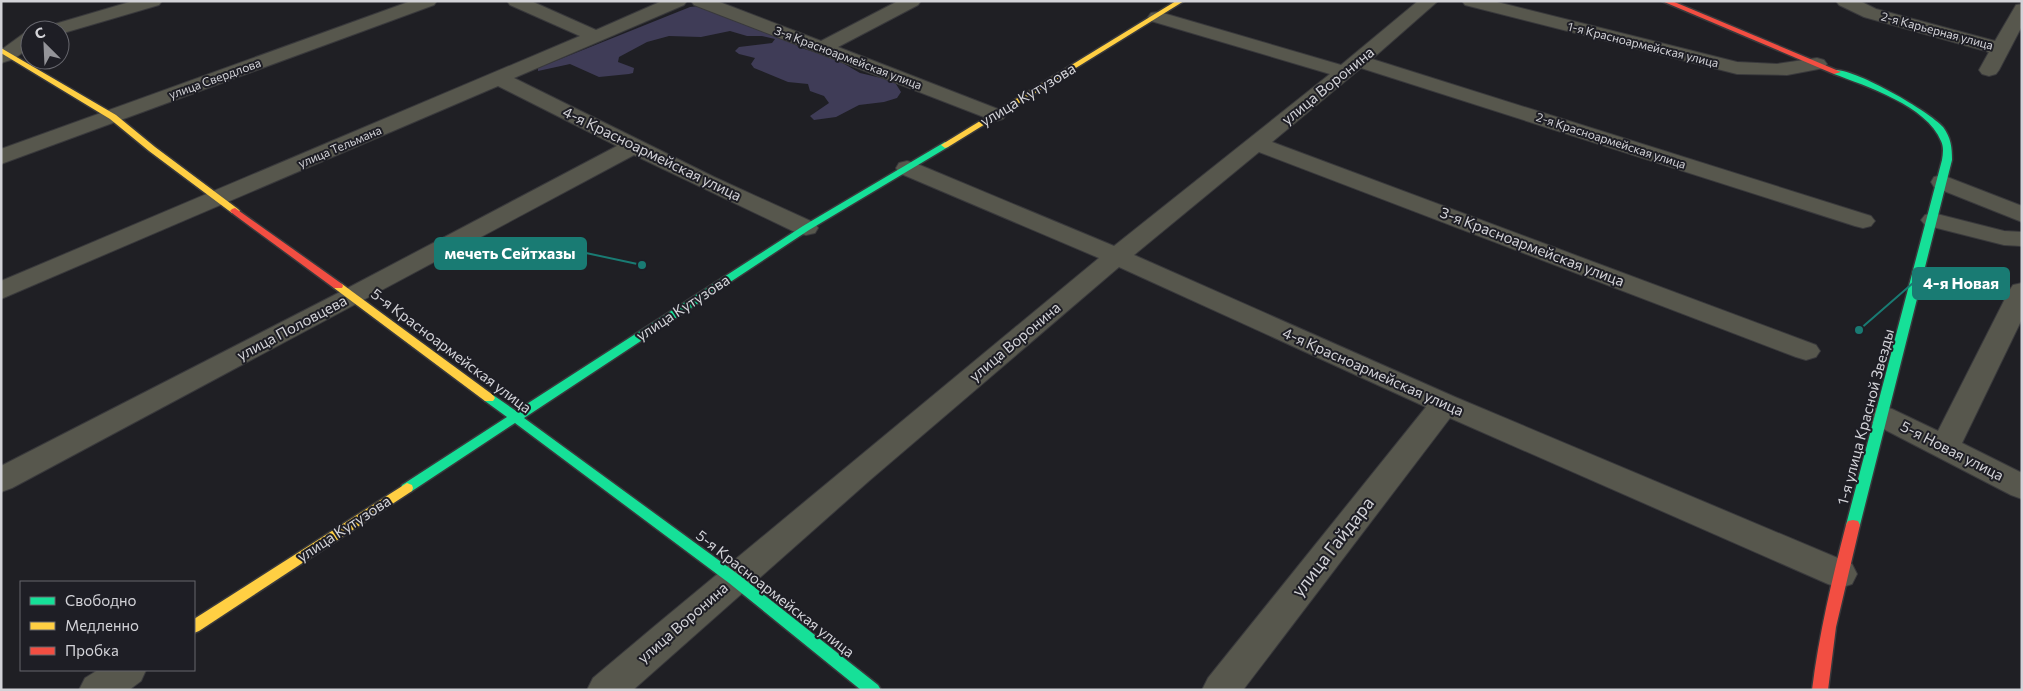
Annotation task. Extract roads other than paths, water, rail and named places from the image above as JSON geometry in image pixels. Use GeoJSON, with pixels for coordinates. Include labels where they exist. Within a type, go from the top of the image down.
{"type":"FeatureCollection","features":[{"type":"Feature","properties":{"kind":"street"},"geometry":{"type":"LineString","coordinates":[[70,26],[153,1]]}},
{"type":"Feature","properties":{"kind":"street","name":"улица Свердлова"},"geometry":{"type":"LineString","coordinates":[[1,157],[428,1]]}},
{"type":"Feature","properties":{"kind":"street"},"geometry":{"type":"LineString","coordinates":[[516,1],[597,37]]}},
{"type":"Feature","properties":{"kind":"street","name":"улица Тельмана"},"geometry":{"type":"LineString","coordinates":[[1,291],[678,1]]}},
{"type":"Feature","properties":{"kind":"street","name":"3-я Красноармейская улица"},"geometry":{"type":"LineString","coordinates":[[700,1],[996,115]]}},
{"type":"Feature","properties":{"kind":"street"},"geometry":{"type":"LineString","coordinates":[[822,48],[912,1]]}},
{"type":"Feature","properties":{"kind":"street","name":"улица Кутузова"},"geometry":{"type":"LineString","coordinates":[[195,626],[806,228],[996,115],[1181,1]]}},
{"type":"Feature","properties":{"kind":"street","name":"улица Воронина"},"geometry":{"type":"LineString","coordinates":[[606,690],[734,579],[1116,256],[1258,144],[1429,1]]}},
{"type":"Feature","properties":{"kind":"street","name":"1-я Красноармейская улица"},"geometry":{"type":"LineString","coordinates":[[1471,1],[1737,68],[1770,71],[1790,70],[1817,64]]}},
{"type":"Feature","properties":{"kind":"street","name":"1-я улица Красной Звезды"},"geometry":{"type":"LineString","coordinates":[[1665,1],[1896,98],[1912,106],[1936,124],[1946,141],[1947,160],[1933,220],[1840,574],[1823,659],[1820,690]]}},
{"type":"Feature","properties":{"kind":"street","name":"2-я Карьерная улица"},"geometry":{"type":"LineString","coordinates":[[1845,1],[1870,13],[2001,49]]}},
{"type":"Feature","properties":{"kind":"street"},"geometry":{"type":"LineString","coordinates":[[1989,70],[2022,9]]}},
{"type":"Feature","properties":{"kind":"street","name":"2-я Красноармейская улица"},"geometry":{"type":"LineString","coordinates":[[1157,16],[1352,66],[1863,221]]}},
{"type":"Feature","properties":{"kind":"street"},"geometry":{"type":"LineString","coordinates":[[3,54],[20,44]]}},
{"type":"Feature","properties":{"kind":"street","name":"5-я Красноармейская улица"},"geometry":{"type":"LineString","coordinates":[[3,54],[113,116],[152,149],[219,199],[353,296],[514,418],[734,579],[873,690]]}},
{"type":"Feature","properties":{"kind":"street","name":"4-я Красноармейская улица"},"geometry":{"type":"LineString","coordinates":[[498,78],[706,182],[806,228]]}},
{"type":"Feature","properties":{"kind":"street","name":"3-я Красноармейская улица"},"geometry":{"type":"LineString","coordinates":[[1258,144],[1806,351]]}},
{"type":"Feature","properties":{"kind":"street","name":"улица Половцева"},"geometry":{"type":"LineString","coordinates":[[1,480],[353,296],[634,146]]}},
{"type":"Feature","properties":{"kind":"street","name":"4-я Красноармейская улица"},"geometry":{"type":"LineString","coordinates":[[907,168],[1116,256],[1445,404],[1840,574]]}},
{"type":"Feature","properties":{"kind":"street"},"geometry":{"type":"LineString","coordinates":[[1942,182],[2022,215]]}},
{"type":"Feature","properties":{"kind":"street"},"geometry":{"type":"LineString","coordinates":[[1933,220],[2004,238],[2022,239]]}},
{"type":"Feature","properties":{"kind":"street"},"geometry":{"type":"LineString","coordinates":[[1945,448],[2022,291]]}},
{"type":"Feature","properties":{"kind":"street","name":"улица Гайдара"},"geometry":{"type":"LineString","coordinates":[[1220,690],[1445,404]]}},
{"type":"Feature","properties":{"kind":"street","name":"5-я Новая улица"},"geometry":{"type":"LineString","coordinates":[[1882,416],[2022,487]]}},
{"type":"Feature","properties":{"kind":"street"},"geometry":{"type":"LineString","coordinates":[[98,690],[126,671]]}},
{"type":"Feature","properties":{"kind":"place","name":"мечеть Сейтхазы"},"geometry":{"type":"Point","coordinates":[642,265]}},
{"type":"Feature","properties":{"kind":"place","name":"4-я Новая"},"geometry":{"type":"Point","coordinates":[1859,330]}}]}
